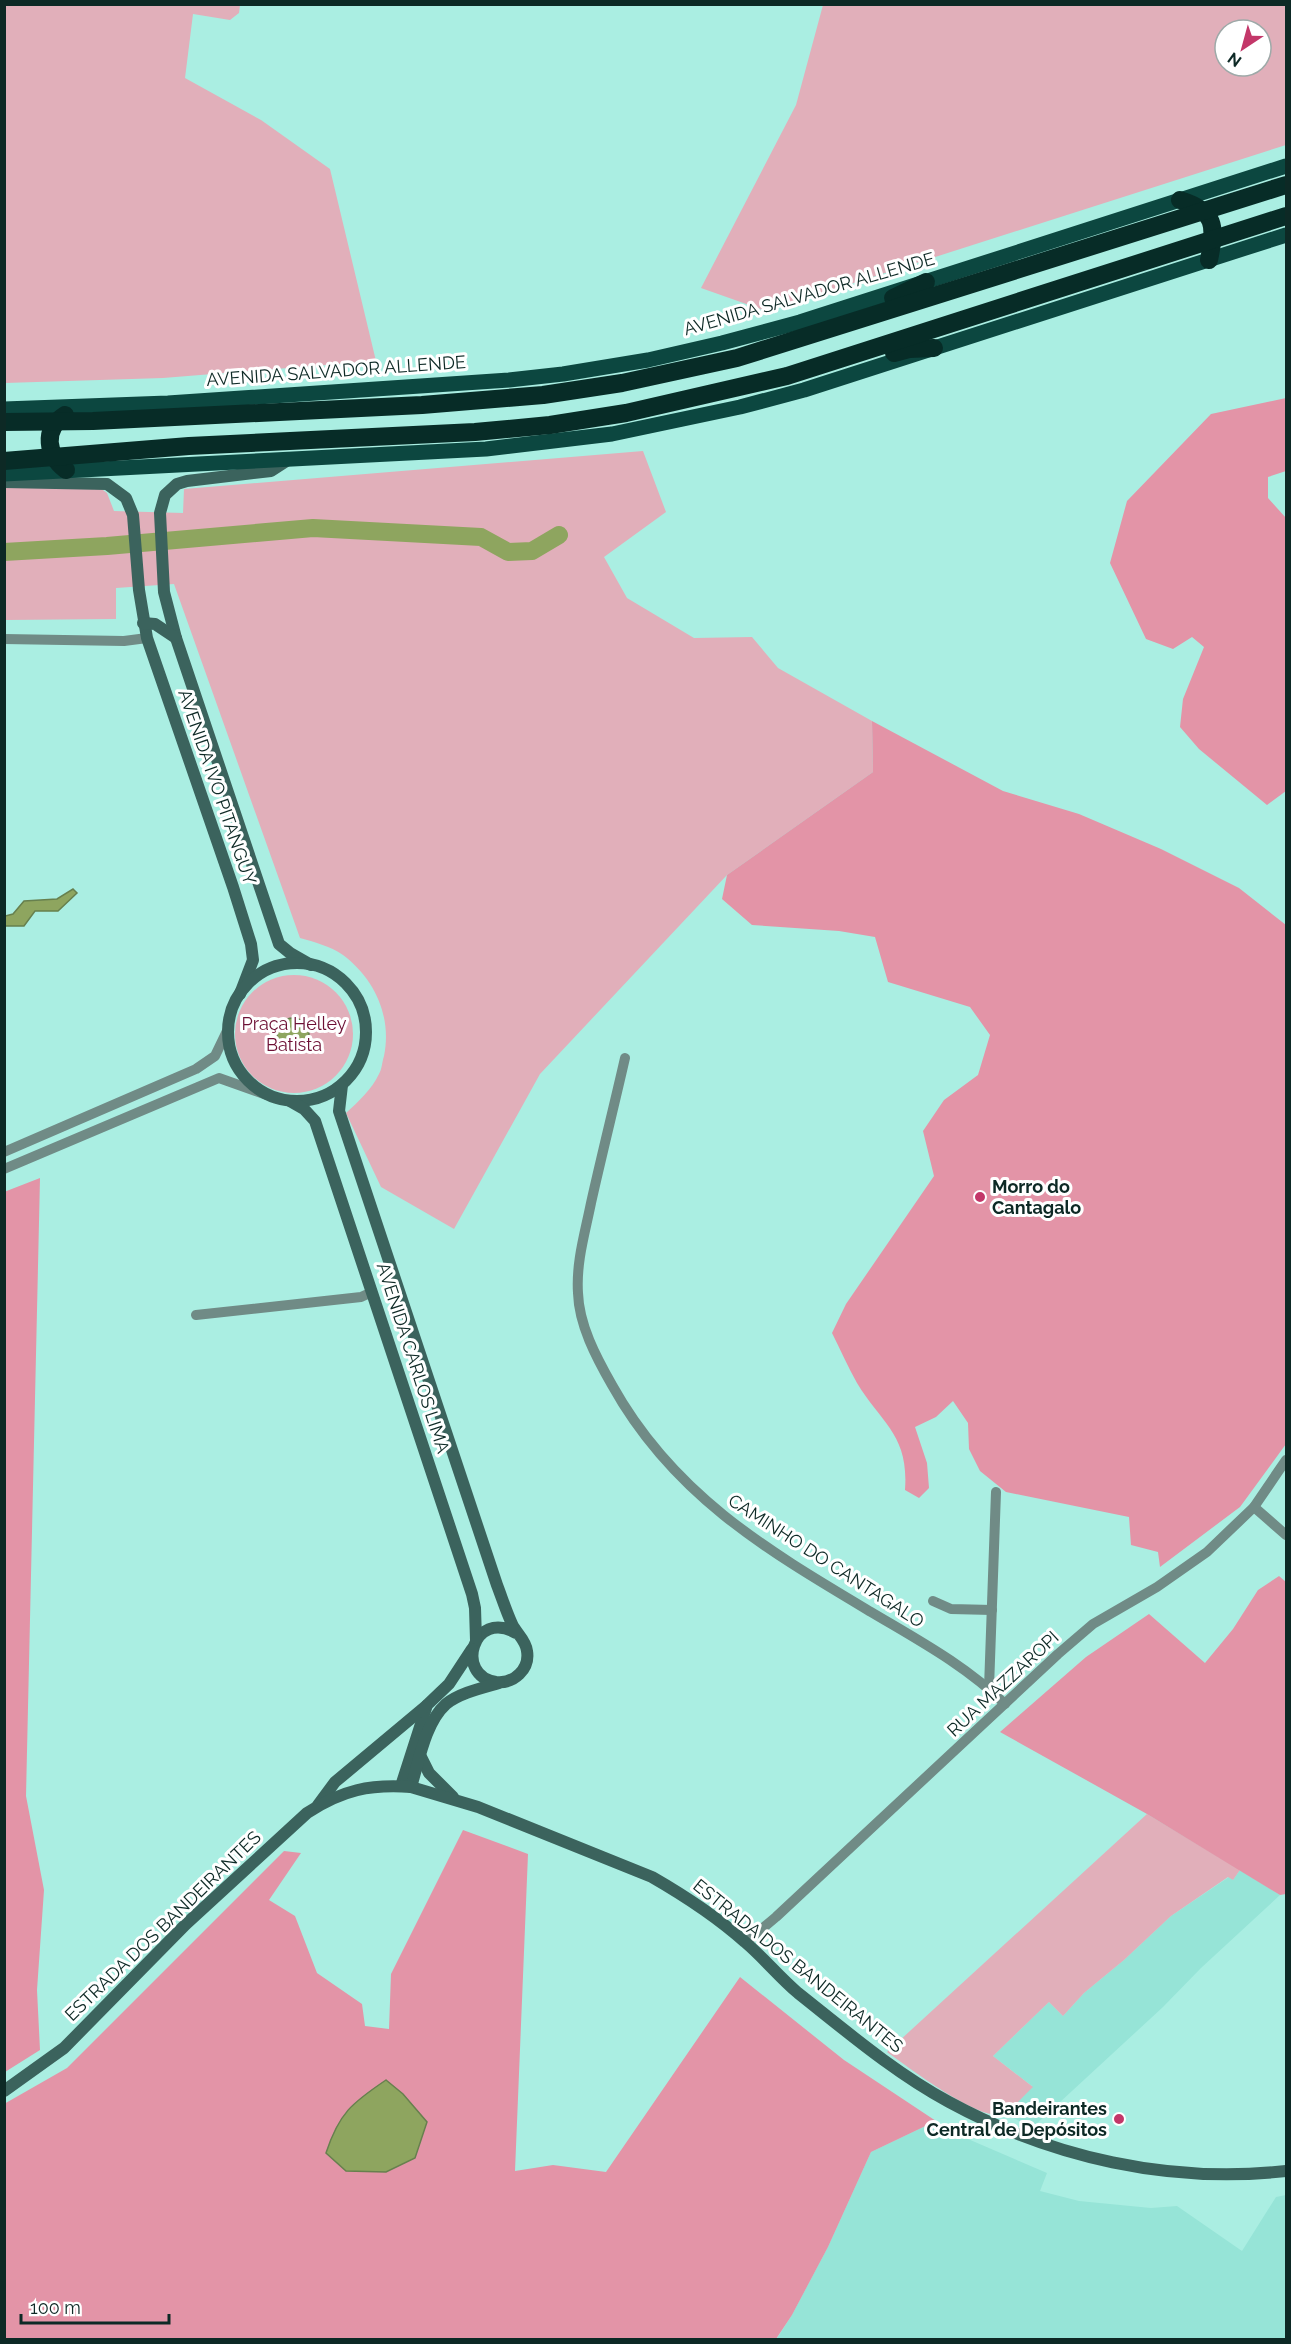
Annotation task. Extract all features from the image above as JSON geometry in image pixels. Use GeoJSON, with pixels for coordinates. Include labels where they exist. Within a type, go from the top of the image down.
{"type":"FeatureCollection","features":[{"type":"Feature","properties":{"kind":"highway","name":"AVENIDA SALVADOR ALLENDE"},"geometry":{"type":"LineString","coordinates":[[4,422],[57,422],[410,406],[500,400],[622,383],[737,358],[1287,185]]}},
{"type":"Feature","properties":{"kind":"highway"},"geometry":{"type":"LineString","coordinates":[[1180,200],[1203,211],[1212,223],[1213,240],[1209,260]]}},
{"type":"Feature","properties":{"kind":"highway"},"geometry":{"type":"LineString","coordinates":[[4,461],[60,464],[189,446],[463,432],[550,425],[626,413],[787,376],[1287,216]]}},
{"type":"Feature","properties":{"kind":"highway"},"geometry":{"type":"LineString","coordinates":[[737,358],[746,350],[909,292],[926,282]]}},
{"type":"Feature","properties":{"kind":"highway"},"geometry":{"type":"LineString","coordinates":[[787,376],[797,378],[909,349],[934,348]]}},
{"type":"Feature","properties":{"kind":"highway"},"geometry":{"type":"LineString","coordinates":[[60,464],[50,450],[49,438],[57,422],[70,413],[156,409],[168,403]]}},
{"type":"Feature","properties":{"kind":"main road","name":"AVENIDA SALVADOR ALLENDE"},"geometry":{"type":"LineString","coordinates":[[4,409],[168,403],[466,385],[596,369],[689,351],[762,333],[1287,166]]}},
{"type":"Feature","properties":{"kind":"main road"},"geometry":{"type":"LineString","coordinates":[[4,474],[60,464],[288,460],[486,449],[612,434],[804,390],[1287,235]]}},
{"type":"Feature","properties":{"kind":"street","name":"AVENIDA IVO PITANGUY"},"geometry":{"type":"LineString","coordinates":[[288,460],[271,471],[187,480],[170,489],[165,495],[161,509],[164,592],[176,638],[279,944],[311,965]]}},
{"type":"Feature","properties":{"kind":"street","name":"AVENIDA IVO PITANGUY"},"geometry":{"type":"LineString","coordinates":[[4,482],[107,484],[122,494],[130,504],[139,590],[147,638],[251,944],[253,960],[240,994]]}},
{"type":"Feature","properties":{"kind":"street"},"geometry":{"type":"LineString","coordinates":[[144,623],[155,624],[176,638]]}},
{"type":"Feature","properties":{"kind":"street"},"geometry":{"type":"LineString","coordinates":[[4,639],[124,641],[147,638]]}},
{"type":"Feature","properties":{"kind":"street"},"geometry":{"type":"LineString","coordinates":[[4,1152],[196,1069],[215,1056],[228,1029],[232,1009],[240,994],[250,981],[271,969],[292,964],[311,965],[329,971],[345,983],[357,998],[364,1016],[366,1035],[363,1054],[354,1071],[342,1085],[326,1095],[308,1100],[290,1101],[219,1078],[4,1169]]}},
{"type":"Feature","properties":{"kind":"street"},"geometry":{"type":"LineString","coordinates":[[228,1029],[232,1055],[239,1069],[249,1081],[267,1095]]}},
{"type":"Feature","properties":{"kind":"street","name":"CAMINHO DO CANTAGALO"},"geometry":{"type":"LineString","coordinates":[[625,1058],[581,1250],[578,1282],[582,1319],[599,1363],[623,1405],[646,1438],[675,1472],[724,1518],[870,1612],[938,1651],[989,1688],[1005,1704]]}},
{"type":"Feature","properties":{"kind":"street","name":"AVENIDA CARLOS LIMA"},"geometry":{"type":"LineString","coordinates":[[342,1085],[339,1112],[497,1585],[516,1633],[525,1644],[527,1662],[516,1677],[458,1697],[437,1714],[421,1756],[406,1786]]}},
{"type":"Feature","properties":{"kind":"street","name":"AVENIDA CARLOS LIMA"},"geometry":{"type":"LineString","coordinates":[[290,1101],[304,1109],[315,1121],[472,1594],[475,1608],[473,1662],[477,1670],[490,1681],[499,1683]]}},
{"type":"Feature","properties":{"kind":"street"},"geometry":{"type":"LineString","coordinates":[[196,1315],[361,1297],[372,1292]]}},
{"type":"Feature","properties":{"kind":"street","name":"RUA MAZZAROPI"},"geometry":{"type":"LineString","coordinates":[[746,1942],[776,1917],[1093,1624],[1157,1587],[1207,1552],[1254,1507],[1287,1460]]}},
{"type":"Feature","properties":{"kind":"street"},"geometry":{"type":"LineString","coordinates":[[989,1688],[996,1492]]}},
{"type":"Feature","properties":{"kind":"street"},"geometry":{"type":"LineString","coordinates":[[1254,1507],[1287,1535]]}},
{"type":"Feature","properties":{"kind":"street"},"geometry":{"type":"LineString","coordinates":[[933,1601],[951,1609],[992,1610]]}},
{"type":"Feature","properties":{"kind":"street"},"geometry":{"type":"LineString","coordinates":[[317,1806],[335,1782],[449,1684],[482,1633],[503,1627],[516,1633]]}},
{"type":"Feature","properties":{"kind":"street"},"geometry":{"type":"LineString","coordinates":[[406,1786],[427,1705]]}},
{"type":"Feature","properties":{"kind":"street"},"geometry":{"type":"LineString","coordinates":[[421,1756],[429,1773],[456,1800]]}},
{"type":"Feature","properties":{"kind":"street","name":"ESTRADA DOS BANDEIRANTES"},"geometry":{"type":"LineString","coordinates":[[4,2091],[64,2048],[186,1924],[273,1842],[317,1806],[352,1790],[375,1786],[406,1786],[456,1800],[652,1877],[700,1907],[746,1942],[796,1991],[894,2066],[948,2101],[1009,2130],[1062,2151],[1157,2170],[1197,2175],[1287,2171]]}},
{"type":"Feature","properties":{"kind":"shaded area"},"geometry":{"type":"Polygon","coordinates":[[[1286,398],[1286,471],[1268,477],[1268,498],[1286,518],[1286,791],[1267,805],[1199,749],[1180,727],[1183,699],[1204,647],[1192,637],[1173,649],[1146,639],[1110,563],[1127,501],[1211,414],[1286,398]]]}},
{"type":"Feature","properties":{"kind":"shaded area"},"geometry":{"type":"Polygon","coordinates":[[[872,721],[1003,791],[1079,814],[1161,849],[1239,888],[1286,925],[1286,1444],[1240,1507],[1160,1567],[1158,1552],[1131,1545],[1129,1517],[1006,1492],[980,1471],[969,1449],[968,1423],[953,1401],[936,1417],[915,1427],[927,1463],[929,1488],[919,1498],[905,1490],[903,1456],[898,1443],[892,1431],[857,1383],[832,1333],[846,1304],[934,1176],[923,1131],[944,1100],[978,1075],[990,1035],[970,1007],[888,982],[875,937],[839,931],[752,925],[722,899],[727,875],[873,772],[872,721]]]}},
{"type":"Feature","properties":{"kind":"shaded area"},"geometry":{"type":"Polygon","coordinates":[[[73,889],[77,893],[58,911],[35,911],[24,926],[5,926],[5,916],[13,914],[24,901],[57,899],[73,889]]]}},
{"type":"Feature","properties":{"kind":"shaded area"},"geometry":{"type":"Polygon","coordinates":[[[293,1018],[304,1023],[309,1034],[304,1045],[293,1050],[282,1045],[277,1034],[282,1023],[293,1018]]]}},
{"type":"Feature","properties":{"kind":"shaded area"},"geometry":{"type":"Polygon","coordinates":[[[40,1178],[26,1796],[44,1890],[37,1990],[40,2050],[5,2072],[4,1192],[40,1178]]]}},
{"type":"Feature","properties":{"kind":"shaded area"},"geometry":{"type":"Polygon","coordinates":[[[1279,1576],[1286,1582],[1286,1894],[1280,1895],[1147,1814],[1000,1732],[1086,1657],[1149,1614],[1205,1663],[1233,1629],[1258,1590],[1279,1576]]]}},
{"type":"Feature","properties":{"kind":"shaded area"},"geometry":{"type":"Polygon","coordinates":[[[463,1830],[528,1854],[515,2171],[553,2165],[606,2172],[740,1977],[844,2060],[936,2121],[871,2152],[828,2247],[792,2315],[776,2339],[5,2340],[4,2104],[67,2068],[284,1851],[301,1853],[269,1900],[295,1916],[317,1973],[362,2004],[365,2026],[389,2029],[391,1974],[463,1830]]]}},
{"type":"Feature","properties":{"kind":"shaded area"},"geometry":{"type":"Polygon","coordinates":[[[1240,1870],[1280,1895],[1033,2127],[1004,2114],[1032,2086],[993,2056],[1049,2002],[1063,2016],[1084,1993],[1171,1916],[1229,1877],[1233,1880],[1240,1870]]]}},
{"type":"Feature","properties":{"kind":"shaded area"},"geometry":{"type":"Polygon","coordinates":[[[386,2080],[403,2094],[427,2122],[415,2158],[386,2172],[346,2171],[326,2153],[331,2139],[348,2110],[364,2095],[386,2080]]]}},
{"type":"Feature","properties":{"kind":"shaded area"},"geometry":{"type":"Polygon","coordinates":[[[936,2121],[961,2136],[1047,2173],[1040,2191],[1079,2201],[1151,2208],[1177,2206],[1242,2251],[1276,2197],[1286,2195],[1286,2339],[776,2340],[828,2247],[871,2152],[936,2121]]]}},
{"type":"Feature","properties":{"kind":"green space"},"geometry":{"type":"Polygon","coordinates":[[[4,5],[240,5],[239,13],[230,20],[193,14],[185,78],[261,120],[330,169],[376,361],[163,378],[5,383],[4,5]]]}},
{"type":"Feature","properties":{"kind":"green space"},"geometry":{"type":"Polygon","coordinates":[[[823,5],[1286,5],[1286,145],[766,311],[701,288],[796,105],[823,5]]]}},
{"type":"Feature","properties":{"kind":"green space"},"geometry":{"type":"Polygon","coordinates":[[[643,451],[666,512],[604,557],[627,598],[694,638],[752,637],[778,668],[872,721],[873,772],[727,875],[540,1074],[454,1229],[381,1187],[346,1113],[369,1090],[380,1072],[386,1041],[383,1013],[364,975],[343,955],[333,949],[300,938],[174,584],[116,588],[116,619],[5,620],[4,488],[96,485],[107,493],[114,511],[183,513],[184,489],[643,451]]]}},
{"type":"Feature","properties":{"kind":"green space","name":"Praça Helley Batista"},"geometry":{"type":"Polygon","coordinates":[[[294,975],[316,980],[336,992],[348,1012],[353,1034],[348,1056],[336,1076],[316,1088],[294,1093],[272,1088],[252,1076],[240,1056],[235,1034],[240,1012],[252,992],[272,980],[294,975]]]}},
{"type":"Feature","properties":{"kind":"green space"},"geometry":{"type":"Polygon","coordinates":[[[1147,1814],[1240,1870],[1233,1880],[1228,1877],[1171,1916],[1084,1993],[1063,2016],[1049,2002],[993,2056],[1033,2087],[1014,2106],[1001,2114],[991,2114],[977,2109],[926,2080],[887,2052],[1147,1814]]]}},
{"type":"Feature","properties":{"kind":"waterway"},"geometry":{"type":"LineString","coordinates":[[4,552],[107,546],[313,528],[481,537],[508,552],[532,551],[559,535]]}},
{"type":"Feature","properties":{"kind":"place","name":"Morro do Cantagalo"},"geometry":{"type":"Point","coordinates":[980,1197]}},
{"type":"Feature","properties":{"kind":"place","name":"Bandeirantes Central de Depósitos"},"geometry":{"type":"Point","coordinates":[1119,2119]}}]}
